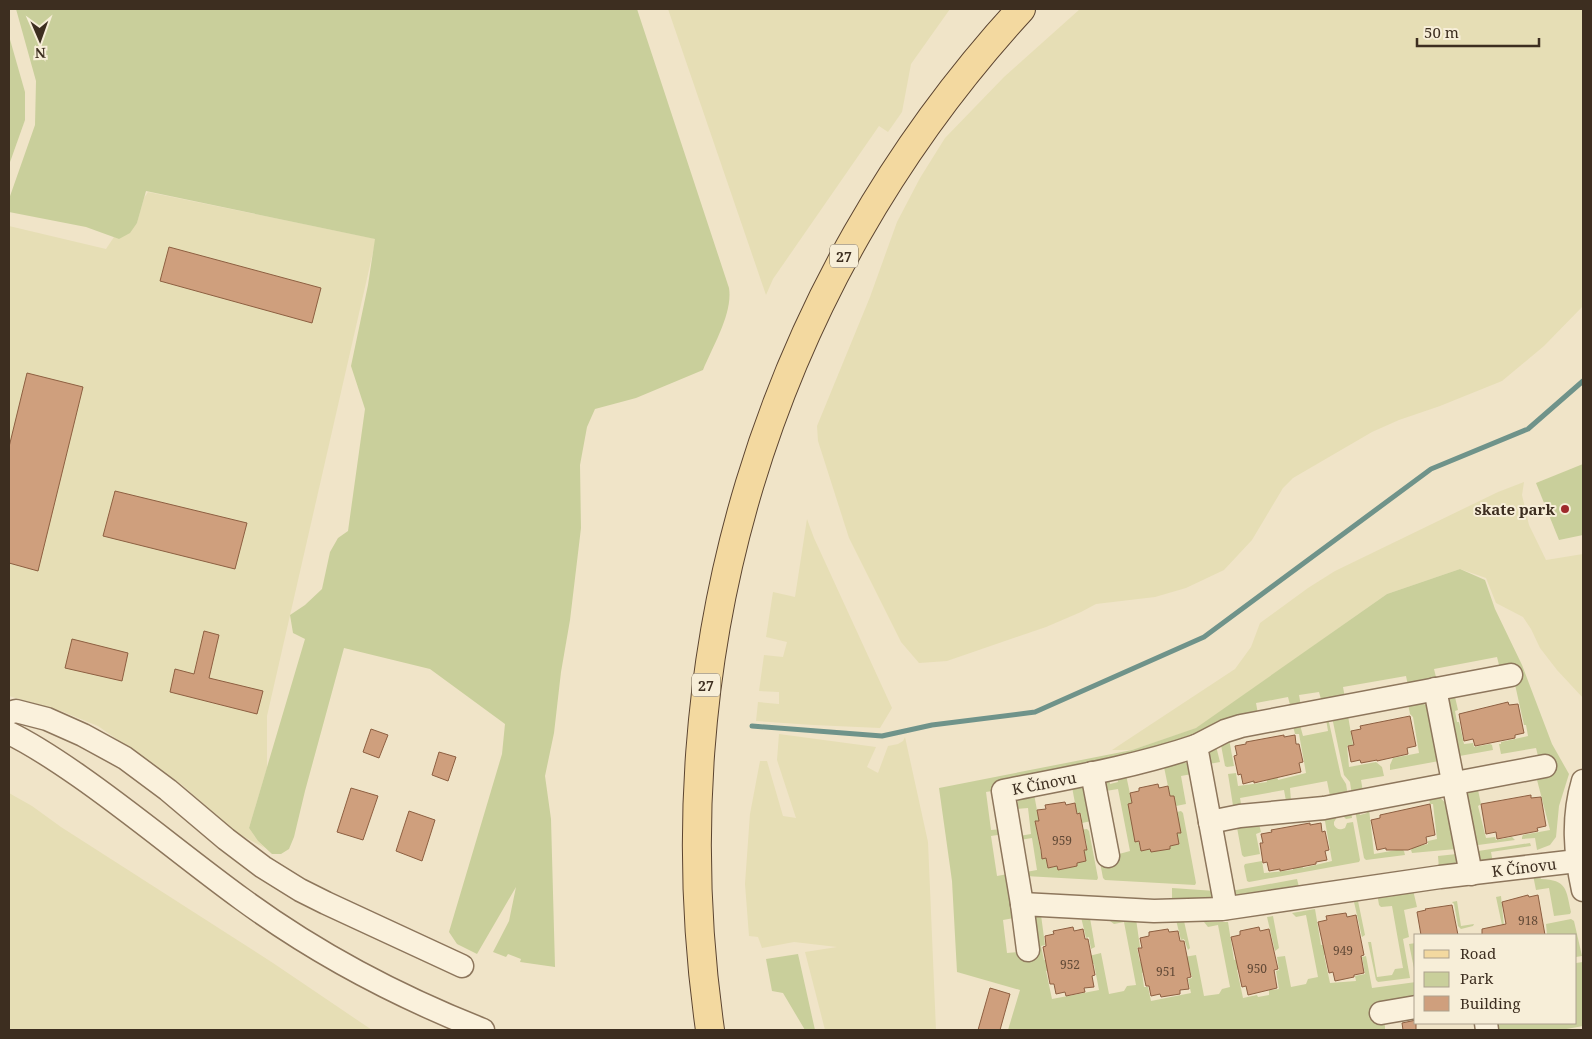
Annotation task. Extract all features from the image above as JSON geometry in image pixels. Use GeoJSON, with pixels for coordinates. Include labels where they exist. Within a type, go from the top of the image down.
{"type":"FeatureCollection","features":[{"type":"Feature","properties":{"kind":"main road","name":"27"},"geometry":{"type":"LineString","coordinates":[[710,1030],[699,929],[697,890],[696,808],[700,734],[708,667],[719,604],[754,466],[803,341],[824,296],[862,224],[898,165],[946,98],[978,57],[1020,9]]}},
{"type":"Feature","properties":{"kind":"street","name":"K Čínovu"},"geometry":{"type":"LineString","coordinates":[[1028,950],[1003,791],[1163,757],[1196,746],[1225,731],[1241,726],[1511,675]]}},
{"type":"Feature","properties":{"kind":"street","name":"K Čínovu"},"geometry":{"type":"LineString","coordinates":[[1435,689],[1471,874]]}},
{"type":"Feature","properties":{"kind":"street"},"geometry":{"type":"LineString","coordinates":[[9,713],[16,711],[28,713],[82,734],[125,758],[168,790],[226,839],[263,867],[300,890],[462,966]]}},
{"type":"Feature","properties":{"kind":"street"},"geometry":{"type":"LineString","coordinates":[[9,733],[32,744],[88,782],[241,899],[308,944],[382,987],[483,1030]]}},
{"type":"Feature","properties":{"kind":"street"},"geometry":{"type":"LineString","coordinates":[[1196,746],[1226,908]]}},
{"type":"Feature","properties":{"kind":"street"},"geometry":{"type":"LineString","coordinates":[[1210,822],[1240,816],[1324,808],[1545,766]]}},
{"type":"Feature","properties":{"kind":"street"},"geometry":{"type":"LineString","coordinates":[[1092,773],[1108,856]]}},
{"type":"Feature","properties":{"kind":"street","name":"K Čínovu"},"geometry":{"type":"LineString","coordinates":[[1583,781],[1575,826],[1577,861],[1583,890]]}},
{"type":"Feature","properties":{"kind":"street","name":"K Čínovu"},"geometry":{"type":"LineString","coordinates":[[1022,904],[1154,911],[1226,908],[1577,861]]}},
{"type":"Feature","properties":{"kind":"street"},"geometry":{"type":"LineString","coordinates":[[1381,1013],[1414,1007]]}},
{"type":"Feature","properties":{"kind":"shaded area"},"geometry":{"type":"Polygon","coordinates":[[[668,9],[950,9],[911,64],[902,112],[888,132],[879,126],[773,279],[766,295],[668,9]]]}},
{"type":"Feature","properties":{"kind":"shaded area"},"geometry":{"type":"Polygon","coordinates":[[[1080,9],[1583,9],[1583,306],[1544,346],[1502,381],[1372,432],[1293,478],[1283,488],[1252,540],[1224,570],[1186,588],[1155,597],[1096,604],[1046,627],[947,661],[919,663],[901,642],[849,538],[818,441],[817,426],[870,297],[897,222],[920,178],[945,138],[1004,77],[1080,9]]]}},
{"type":"Feature","properties":{"kind":"shaded area"},"geometry":{"type":"Polygon","coordinates":[[[148,192],[376,239],[267,716],[267,768],[249,828],[265,848],[235,832],[181,784],[98,726],[61,711],[9,696],[9,226],[106,249],[114,237],[119,239],[137,223],[144,198],[148,192]]]}},
{"type":"Feature","properties":{"kind":"shaded area"},"geometry":{"type":"Polygon","coordinates":[[[1524,482],[1522,495],[1529,525],[1546,560],[1583,554],[1583,698],[1540,648],[1523,617],[1496,603],[1486,578],[1460,569],[1387,594],[1197,728],[1132,750],[1112,750],[1235,669],[1251,647],[1260,623],[1308,588],[1335,571],[1498,492],[1524,482]]]}},
{"type":"Feature","properties":{"kind":"shaded area"},"geometry":{"type":"Polygon","coordinates":[[[807,519],[892,708],[880,728],[756,721],[758,702],[779,704],[779,692],[759,691],[764,655],[783,657],[787,642],[766,637],[773,592],[795,597],[807,519]]]}},
{"type":"Feature","properties":{"kind":"shaded area"},"geometry":{"type":"Polygon","coordinates":[[[779,734],[876,747],[867,767],[878,773],[888,746],[898,744],[905,737],[928,842],[936,1030],[825,1030],[805,952],[837,947],[794,942],[762,948],[758,937],[749,936],[745,884],[750,814],[760,761],[767,761],[783,816],[796,818],[777,760],[779,734]]]}},
{"type":"Feature","properties":{"kind":"shaded area"},"geometry":{"type":"Polygon","coordinates":[[[9,793],[32,806],[61,827],[273,963],[372,1030],[9,1030],[9,793]]]}},
{"type":"Feature","properties":{"kind":"green space"},"geometry":{"type":"Polygon","coordinates":[[[16,9],[637,9],[729,288],[729,298],[725,319],[703,370],[636,398],[595,409],[587,427],[580,465],[581,528],[570,620],[561,672],[554,733],[545,776],[551,819],[555,967],[520,962],[521,959],[508,954],[506,957],[493,952],[509,921],[516,887],[477,954],[457,944],[449,932],[502,754],[505,724],[430,669],[344,648],[294,837],[289,849],[281,854],[272,854],[258,841],[249,828],[305,639],[293,633],[290,615],[305,605],[322,589],[330,552],[338,538],[348,531],[365,409],[351,366],[368,285],[375,239],[146,191],[137,223],[130,233],[119,239],[86,227],[9,212],[9,199],[35,125],[36,81],[16,9]]]}},
{"type":"Feature","properties":{"kind":"green space"},"geometry":{"type":"Polygon","coordinates":[[[9,36],[25,92],[25,120],[9,165],[9,36]]]}},
{"type":"Feature","properties":{"kind":"green space","name":"skate park"},"geometry":{"type":"Polygon","coordinates":[[[1583,464],[1583,535],[1559,540],[1536,483],[1583,464]]]}},
{"type":"Feature","properties":{"kind":"green space"},"geometry":{"type":"Polygon","coordinates":[[[1460,569],[1485,580],[1495,609],[1522,665],[1552,744],[1569,774],[1559,806],[1556,837],[1550,845],[1537,850],[1535,838],[1522,839],[1523,835],[1550,830],[1536,776],[1539,760],[1536,748],[1501,754],[1499,744],[1501,742],[1528,736],[1514,680],[1500,669],[1497,657],[1434,669],[1436,677],[1418,681],[1419,686],[1408,686],[1406,676],[1343,687],[1345,698],[1322,703],[1319,692],[1299,695],[1301,706],[1291,709],[1288,697],[1256,703],[1258,714],[1217,730],[986,792],[991,830],[1003,829],[1004,834],[991,836],[997,876],[1008,874],[1014,918],[1003,920],[1007,953],[1019,952],[1032,915],[1041,915],[1045,945],[1041,946],[1044,960],[1051,960],[1053,969],[1046,971],[1052,999],[1099,990],[1094,964],[1091,964],[1089,956],[1101,953],[1109,994],[1124,991],[1127,986],[1136,985],[1124,922],[1114,924],[1110,921],[1110,918],[1136,919],[1140,947],[1137,948],[1140,962],[1146,962],[1148,971],[1142,973],[1144,987],[1148,987],[1151,1001],[1191,993],[1188,979],[1192,978],[1184,957],[1196,955],[1204,996],[1219,994],[1222,989],[1230,987],[1218,925],[1208,927],[1204,922],[1228,922],[1234,960],[1238,959],[1240,969],[1237,970],[1243,998],[1269,995],[1269,990],[1279,989],[1276,971],[1279,970],[1277,957],[1285,956],[1291,987],[1306,984],[1308,979],[1318,977],[1306,915],[1296,917],[1292,913],[1315,909],[1321,945],[1325,945],[1326,954],[1324,955],[1330,983],[1356,981],[1355,976],[1365,974],[1362,957],[1366,956],[1372,988],[1414,982],[1414,1001],[1385,1022],[1385,1030],[1008,1030],[1020,990],[957,972],[952,881],[939,788],[1132,750],[1196,728],[1387,594],[1460,569]]]}},
{"type":"Feature","properties":{"kind":"green space"},"geometry":{"type":"Polygon","coordinates":[[[1455,697],[1458,710],[1455,711],[1457,722],[1459,722],[1464,744],[1473,743],[1474,747],[1490,744],[1493,750],[1454,757],[1444,698],[1455,697]]]}},
{"type":"Feature","properties":{"kind":"green space"},"geometry":{"type":"Polygon","coordinates":[[[1419,702],[1426,705],[1430,711],[1439,761],[1390,770],[1393,758],[1419,753],[1413,717],[1410,714],[1408,704],[1419,702]]]}},
{"type":"Feature","properties":{"kind":"green space"},"geometry":{"type":"Polygon","coordinates":[[[1348,716],[1353,745],[1347,746],[1349,767],[1376,762],[1382,767],[1384,776],[1361,780],[1363,792],[1352,796],[1350,782],[1344,775],[1332,717],[1348,716]]]}},
{"type":"Feature","properties":{"kind":"green space"},"geometry":{"type":"Polygon","coordinates":[[[1328,718],[1341,776],[1346,784],[1348,796],[1330,796],[1327,781],[1290,788],[1291,801],[1286,801],[1284,790],[1240,798],[1242,809],[1234,812],[1228,774],[1236,773],[1238,786],[1267,782],[1266,777],[1277,775],[1278,780],[1306,773],[1299,734],[1295,734],[1293,726],[1300,725],[1303,736],[1328,731],[1326,719],[1328,718]]]}},
{"type":"Feature","properties":{"kind":"green space"},"geometry":{"type":"Polygon","coordinates":[[[1229,739],[1234,766],[1227,767],[1225,766],[1220,740],[1229,739]]]}},
{"type":"Feature","properties":{"kind":"green space"},"geometry":{"type":"Polygon","coordinates":[[[1215,742],[1220,762],[1209,764],[1207,749],[1215,742]]]}},
{"type":"Feature","properties":{"kind":"green space"},"geometry":{"type":"Polygon","coordinates":[[[1181,760],[1189,765],[1192,774],[1181,776],[1186,804],[1176,806],[1170,796],[1164,767],[1181,760]]]}},
{"type":"Feature","properties":{"kind":"green space"},"geometry":{"type":"Polygon","coordinates":[[[1126,775],[1132,803],[1128,804],[1141,851],[1150,849],[1151,852],[1170,849],[1170,846],[1179,844],[1177,833],[1180,833],[1173,813],[1181,811],[1183,813],[1195,885],[1105,880],[1103,878],[1093,826],[1119,854],[1130,851],[1118,789],[1106,791],[1102,780],[1109,778],[1110,784],[1118,782],[1117,776],[1126,775]]]}},
{"type":"Feature","properties":{"kind":"green space"},"geometry":{"type":"Polygon","coordinates":[[[1086,782],[1096,820],[1082,823],[1081,813],[1077,814],[1072,787],[1086,782]]]}},
{"type":"Feature","properties":{"kind":"green space"},"geometry":{"type":"Polygon","coordinates":[[[1478,790],[1481,804],[1478,806],[1486,838],[1495,837],[1496,840],[1512,837],[1515,840],[1471,846],[1464,797],[1467,792],[1478,790]]]}},
{"type":"Feature","properties":{"kind":"green space"},"geometry":{"type":"Polygon","coordinates":[[[1034,794],[1039,821],[1035,821],[1042,858],[1046,858],[1048,868],[1057,866],[1058,870],[1077,866],[1077,863],[1086,861],[1084,850],[1087,849],[1086,840],[1082,840],[1080,830],[1087,829],[1089,831],[1097,880],[1025,876],[1026,872],[1037,870],[1032,838],[1020,840],[1019,836],[1031,834],[1028,808],[1016,809],[1018,800],[1021,797],[1034,794]]]}},
{"type":"Feature","properties":{"kind":"green space"},"geometry":{"type":"Polygon","coordinates":[[[1429,797],[1439,797],[1447,804],[1456,849],[1412,853],[1413,847],[1428,844],[1428,841],[1437,839],[1433,804],[1430,804],[1429,797]]]}},
{"type":"Feature","properties":{"kind":"green space"},"geometry":{"type":"Polygon","coordinates":[[[1354,805],[1358,805],[1360,815],[1367,813],[1367,809],[1369,809],[1374,854],[1402,849],[1405,855],[1366,860],[1364,858],[1354,805]]]}},
{"type":"Feature","properties":{"kind":"green space"},"geometry":{"type":"Polygon","coordinates":[[[1350,806],[1352,818],[1337,817],[1334,825],[1337,829],[1342,829],[1345,828],[1347,823],[1353,822],[1359,862],[1247,881],[1245,864],[1262,861],[1264,873],[1293,870],[1293,864],[1302,863],[1303,868],[1332,861],[1325,821],[1320,821],[1319,813],[1350,806]]]}},
{"type":"Feature","properties":{"kind":"green space"},"geometry":{"type":"Polygon","coordinates":[[[1236,822],[1259,824],[1261,832],[1256,834],[1260,854],[1244,857],[1242,855],[1236,822]]]}},
{"type":"Feature","properties":{"kind":"green space"},"geometry":{"type":"Polygon","coordinates":[[[1530,843],[1531,846],[1491,852],[1493,863],[1481,864],[1472,852],[1530,843]]]}},
{"type":"Feature","properties":{"kind":"green space"},"geometry":{"type":"Polygon","coordinates":[[[1457,854],[1457,860],[1454,865],[1439,869],[1438,856],[1457,854]]]}},
{"type":"Feature","properties":{"kind":"green space"},"geometry":{"type":"Polygon","coordinates":[[[1539,874],[1541,879],[1556,881],[1564,887],[1568,897],[1570,914],[1554,916],[1549,888],[1536,890],[1533,875],[1539,874]]]}},
{"type":"Feature","properties":{"kind":"green space"},"geometry":{"type":"Polygon","coordinates":[[[1297,879],[1300,891],[1243,900],[1233,895],[1231,891],[1297,879]]]}},
{"type":"Feature","properties":{"kind":"green space"},"geometry":{"type":"Polygon","coordinates":[[[1172,888],[1215,891],[1212,899],[1174,900],[1172,899],[1172,888]]]}},
{"type":"Feature","properties":{"kind":"green space"},"geometry":{"type":"Polygon","coordinates":[[[1413,890],[1417,907],[1404,910],[1409,937],[1403,939],[1410,978],[1378,982],[1368,942],[1371,942],[1377,977],[1392,975],[1395,969],[1403,968],[1392,906],[1381,907],[1377,893],[1383,897],[1394,896],[1394,892],[1413,890]]]}},
{"type":"Feature","properties":{"kind":"green space"},"geometry":{"type":"Polygon","coordinates":[[[1501,896],[1504,926],[1489,929],[1489,927],[1502,925],[1496,897],[1501,896]]]}},
{"type":"Feature","properties":{"kind":"green space"},"geometry":{"type":"Polygon","coordinates":[[[1358,901],[1365,935],[1362,937],[1354,902],[1358,901]]]}},
{"type":"Feature","properties":{"kind":"green space"},"geometry":{"type":"Polygon","coordinates":[[[1457,901],[1461,926],[1474,924],[1473,926],[1461,929],[1458,926],[1452,902],[1457,901]]]}},
{"type":"Feature","properties":{"kind":"green space"},"geometry":{"type":"Polygon","coordinates":[[[1273,916],[1279,948],[1275,951],[1267,917],[1273,916]]]}},
{"type":"Feature","properties":{"kind":"green space"},"geometry":{"type":"Polygon","coordinates":[[[1081,917],[1090,918],[1095,947],[1091,949],[1089,937],[1086,938],[1081,917]]]}},
{"type":"Feature","properties":{"kind":"green space"},"geometry":{"type":"Polygon","coordinates":[[[1571,919],[1574,921],[1577,934],[1547,934],[1546,924],[1571,919]]]}},
{"type":"Feature","properties":{"kind":"green space"},"geometry":{"type":"Polygon","coordinates":[[[1176,920],[1184,921],[1190,948],[1188,950],[1184,939],[1181,940],[1176,920]]]}},
{"type":"Feature","properties":{"kind":"green space"},"geometry":{"type":"Polygon","coordinates":[[[1577,934],[1582,956],[1577,957],[1577,934]]]}},
{"type":"Feature","properties":{"kind":"green space"},"geometry":{"type":"Polygon","coordinates":[[[1414,943],[1414,968],[1409,944],[1414,943]]]}},
{"type":"Feature","properties":{"kind":"green space"},"geometry":{"type":"Polygon","coordinates":[[[798,954],[815,1030],[805,1030],[783,993],[772,991],[766,959],[798,954]]]}},
{"type":"Feature","properties":{"kind":"green space"},"geometry":{"type":"Polygon","coordinates":[[[1583,962],[1583,1026],[1561,1030],[1497,1030],[1493,1024],[1577,1024],[1577,963],[1583,962]]]}},
{"type":"Feature","properties":{"kind":"building"},"geometry":{"type":"Polygon","coordinates":[[[169,247],[321,288],[312,323],[160,281],[169,247]]]}},
{"type":"Feature","properties":{"kind":"building"},"geometry":{"type":"Polygon","coordinates":[[[27,373],[83,387],[38,571],[9,563],[9,447],[27,373]]]}},
{"type":"Feature","properties":{"kind":"building"},"geometry":{"type":"Polygon","coordinates":[[[115,491],[247,523],[235,569],[103,536],[115,491]]]}},
{"type":"Feature","properties":{"kind":"building"},"geometry":{"type":"Polygon","coordinates":[[[204,631],[219,635],[209,678],[263,691],[257,714],[170,692],[175,669],[194,674],[204,631]]]}},
{"type":"Feature","properties":{"kind":"building"},"geometry":{"type":"Polygon","coordinates":[[[72,639],[128,653],[122,681],[65,668],[72,639]]]}},
{"type":"Feature","properties":{"kind":"building"},"geometry":{"type":"Polygon","coordinates":[[[1508,702],[1509,705],[1518,704],[1524,733],[1515,735],[1515,738],[1475,746],[1473,739],[1464,741],[1459,714],[1508,702]]]}},
{"type":"Feature","properties":{"kind":"building"},"geometry":{"type":"Polygon","coordinates":[[[1410,716],[1416,746],[1407,748],[1408,754],[1377,761],[1361,763],[1360,760],[1351,762],[1348,746],[1354,745],[1351,731],[1361,729],[1360,726],[1410,716]]]}},
{"type":"Feature","properties":{"kind":"building"},"geometry":{"type":"Polygon","coordinates":[[[371,729],[388,735],[379,758],[363,752],[371,729]]]}},
{"type":"Feature","properties":{"kind":"building"},"geometry":{"type":"Polygon","coordinates":[[[1284,735],[1284,737],[1295,735],[1296,744],[1299,744],[1303,762],[1299,763],[1301,772],[1243,784],[1241,774],[1238,775],[1234,756],[1237,755],[1235,746],[1284,735]]]}},
{"type":"Feature","properties":{"kind":"building"},"geometry":{"type":"Polygon","coordinates":[[[439,752],[456,757],[448,781],[432,775],[439,752]]]}},
{"type":"Feature","properties":{"kind":"building"},"geometry":{"type":"Polygon","coordinates":[[[1158,784],[1159,788],[1168,786],[1170,796],[1174,796],[1181,833],[1177,833],[1179,844],[1170,846],[1170,849],[1151,852],[1150,849],[1141,851],[1139,841],[1135,842],[1128,804],[1132,803],[1130,793],[1139,791],[1139,788],[1158,784]]]}},
{"type":"Feature","properties":{"kind":"building"},"geometry":{"type":"Polygon","coordinates":[[[351,788],[378,796],[363,840],[337,832],[351,788]]]}},
{"type":"Feature","properties":{"kind":"building"},"geometry":{"type":"Polygon","coordinates":[[[1531,795],[1531,798],[1541,797],[1546,826],[1537,828],[1538,831],[1497,839],[1496,832],[1486,834],[1481,804],[1531,795]]]}},
{"type":"Feature","properties":{"kind":"building"},"geometry":{"type":"Polygon","coordinates":[[[1065,802],[1066,805],[1075,803],[1077,814],[1080,813],[1087,850],[1084,850],[1086,861],[1077,863],[1077,866],[1058,870],[1057,866],[1048,868],[1046,858],[1042,859],[1035,821],[1039,821],[1037,810],[1046,809],[1045,805],[1065,802]]]}},
{"type":"Feature","properties":{"kind":"building"},"geometry":{"type":"Polygon","coordinates":[[[1430,804],[1435,835],[1426,837],[1427,843],[1408,850],[1386,850],[1386,848],[1377,850],[1371,820],[1380,818],[1380,815],[1430,804]]]}},
{"type":"Feature","properties":{"kind":"building"},"geometry":{"type":"Polygon","coordinates":[[[409,811],[435,820],[422,861],[396,851],[409,811]]]}},
{"type":"Feature","properties":{"kind":"building"},"geometry":{"type":"Polygon","coordinates":[[[1310,823],[1310,825],[1321,823],[1322,832],[1325,831],[1329,850],[1325,851],[1327,860],[1280,871],[1280,869],[1269,871],[1267,862],[1263,863],[1260,843],[1263,843],[1261,834],[1272,832],[1271,830],[1310,823]]]}},
{"type":"Feature","properties":{"kind":"building"},"geometry":{"type":"Polygon","coordinates":[[[1528,895],[1529,897],[1538,895],[1545,934],[1482,934],[1482,929],[1506,924],[1502,902],[1528,895]]]}},
{"type":"Feature","properties":{"kind":"building"},"geometry":{"type":"Polygon","coordinates":[[[1452,905],[1458,934],[1421,934],[1417,912],[1452,905]]]}},
{"type":"Feature","properties":{"kind":"building"},"geometry":{"type":"Polygon","coordinates":[[[1346,913],[1347,917],[1356,915],[1364,955],[1361,956],[1364,973],[1335,981],[1333,972],[1329,973],[1318,922],[1327,920],[1326,916],[1346,913]]]}},
{"type":"Feature","properties":{"kind":"building"},"geometry":{"type":"Polygon","coordinates":[[[1073,927],[1074,931],[1083,929],[1085,939],[1088,939],[1095,975],[1092,976],[1094,987],[1084,988],[1085,992],[1066,996],[1065,992],[1056,994],[1054,984],[1050,984],[1043,947],[1046,946],[1045,936],[1054,934],[1053,931],[1073,927]]]}},
{"type":"Feature","properties":{"kind":"building"},"geometry":{"type":"Polygon","coordinates":[[[1259,927],[1260,931],[1269,929],[1278,969],[1274,970],[1277,988],[1248,995],[1246,986],[1242,987],[1231,937],[1240,935],[1240,931],[1259,927]]]}},
{"type":"Feature","properties":{"kind":"building"},"geometry":{"type":"Polygon","coordinates":[[[1168,929],[1169,932],[1178,931],[1180,941],[1184,941],[1191,977],[1187,978],[1189,989],[1180,990],[1180,994],[1161,997],[1160,994],[1151,996],[1149,986],[1146,986],[1138,948],[1142,948],[1140,938],[1149,936],[1149,932],[1168,929]]]}},
{"type":"Feature","properties":{"kind":"building"},"geometry":{"type":"Polygon","coordinates":[[[990,988],[1010,994],[1000,1030],[978,1030],[990,988]]]}},
{"type":"Feature","properties":{"kind":"building"},"geometry":{"type":"Polygon","coordinates":[[[1414,1020],[1416,1030],[1403,1030],[1402,1023],[1414,1020]]]}},
{"type":"Feature","properties":{"kind":"waterway"},"geometry":{"type":"LineString","coordinates":[[752,726],[882,736],[932,725],[1035,712],[1204,637],[1431,469],[1528,429],[1583,381]]}},
{"type":"Feature","properties":{"kind":"place","name":"skate park"},"geometry":{"type":"Point","coordinates":[1565,509]}}]}
